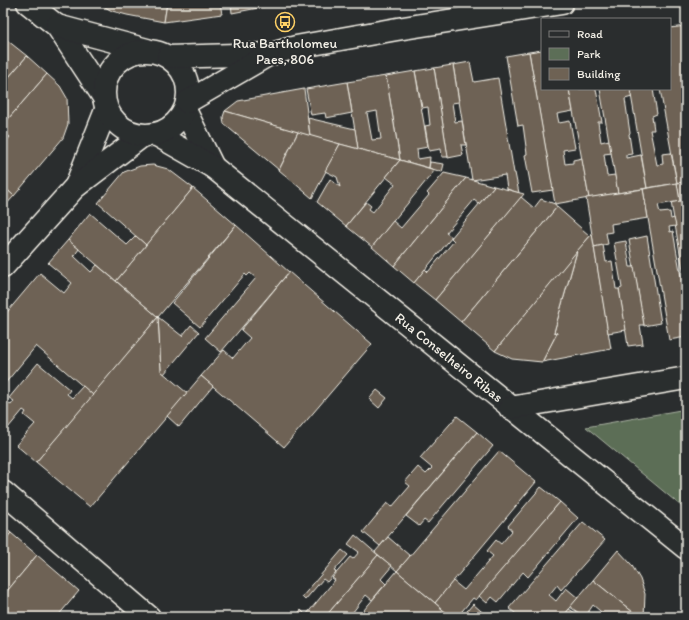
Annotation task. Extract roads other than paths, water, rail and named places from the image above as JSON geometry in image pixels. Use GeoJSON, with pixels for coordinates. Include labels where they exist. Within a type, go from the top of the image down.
{"type":"FeatureCollection","features":[{"type":"Feature","properties":{"kind":"street"},"geometry":{"type":"LineString","coordinates":[[28,3],[57,26],[105,103],[112,120],[121,128],[132,133],[148,135]]}},
{"type":"Feature","properties":{"kind":"street"},"geometry":{"type":"LineString","coordinates":[[75,188],[105,103],[104,81],[111,68],[121,58],[134,52],[158,54],[271,54],[296,47],[562,3]]}},
{"type":"Feature","properties":{"kind":"street"},"geometry":{"type":"LineString","coordinates":[[3,267],[75,188],[148,135],[167,130],[178,121],[186,106],[188,85],[177,64],[158,54],[57,26]]}},
{"type":"Feature","properties":{"kind":"street"},"geometry":{"type":"LineString","coordinates":[[186,106],[271,54]]}},
{"type":"Feature","properties":{"kind":"street","name":"Rua Conselheiro Ribas"},"geometry":{"type":"LineString","coordinates":[[186,106],[213,167]]}},
{"type":"Feature","properties":{"kind":"street","name":"Rua Conselheiro Ribas"},"geometry":{"type":"LineString","coordinates":[[148,135],[213,167],[510,408],[686,548]]}},
{"type":"Feature","properties":{"kind":"street"},"geometry":{"type":"LineString","coordinates":[[510,408],[686,378]]}},
{"type":"Feature","properties":{"kind":"street"},"geometry":{"type":"LineString","coordinates":[[3,492],[150,617]]}},
{"type":"Feature","properties":{"kind":"place","name":"Rua Bartholomeu Paes, 806"},"geometry":{"type":"Point","coordinates":[285,22]}}]}
